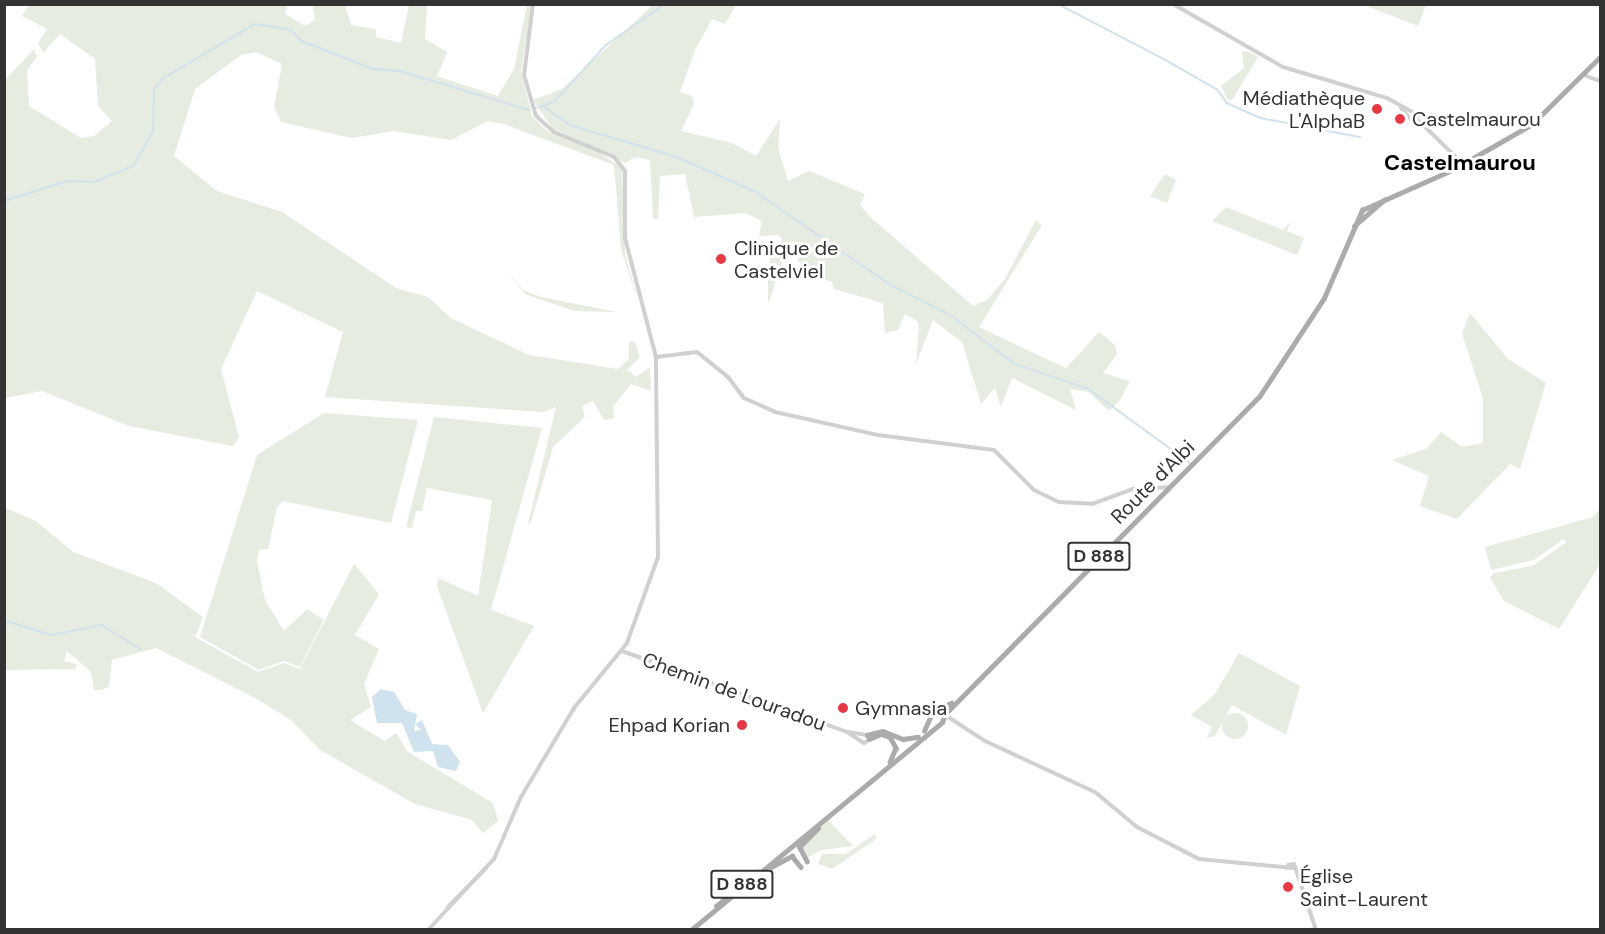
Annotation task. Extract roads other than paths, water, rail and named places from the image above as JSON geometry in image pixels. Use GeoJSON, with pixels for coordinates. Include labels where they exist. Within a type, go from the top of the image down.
{"type":"FeatureCollection","features":[{"type":"Feature","properties":{"kind":"main road","name":"D 888"},"geometry":{"type":"LineString","coordinates":[[1462,163],[1538,120],[1600,57]]}},
{"type":"Feature","properties":{"kind":"main road","name":"Route d'Albi"},"geometry":{"type":"LineString","coordinates":[[940,723],[956,699],[1243,414],[1321,302],[1362,210],[1462,163]]}},
{"type":"Feature","properties":{"kind":"main road","name":"Route d'Albi"},"geometry":{"type":"LineString","coordinates":[[938,709],[956,699]]}},
{"type":"Feature","properties":{"kind":"main road"},"geometry":{"type":"LineString","coordinates":[[940,723],[931,718],[938,709],[945,715]]}},
{"type":"Feature","properties":{"kind":"main road","name":"D 888"},"geometry":{"type":"LineString","coordinates":[[921,736],[931,718]]}},
{"type":"Feature","properties":{"kind":"main road","name":"D 888"},"geometry":{"type":"LineString","coordinates":[[691,930],[921,736],[940,723]]}},
{"type":"Feature","properties":{"kind":"main road"},"geometry":{"type":"LineString","coordinates":[[864,737],[881,734],[892,738],[896,750],[888,765]]}},
{"type":"Feature","properties":{"kind":"main road"},"geometry":{"type":"LineString","coordinates":[[864,737],[921,736]]}},
{"type":"Feature","properties":{"kind":"main road"},"geometry":{"type":"LineString","coordinates":[[807,862],[799,853],[801,843],[838,807]]}},
{"type":"Feature","properties":{"kind":"main road","name":"D 888"},"geometry":{"type":"LineString","coordinates":[[708,915],[779,856]]}},
{"type":"Feature","properties":{"kind":"main road"},"geometry":{"type":"LineString","coordinates":[[761,873],[790,856],[801,867]]}},
{"type":"Feature","properties":{"kind":"street"},"geometry":{"type":"LineString","coordinates":[[428,930],[494,860],[521,797],[564,725],[622,651],[642,610],[658,557],[656,357],[625,238],[623,166],[546,127],[533,109],[524,69],[533,4]]}},
{"type":"Feature","properties":{"kind":"street"},"geometry":{"type":"LineString","coordinates":[[1173,4],[1283,67],[1320,76],[1399,105],[1415,114],[1417,122]]}},
{"type":"Feature","properties":{"kind":"street"},"geometry":{"type":"LineString","coordinates":[[1584,75],[1600,81]]}},
{"type":"Feature","properties":{"kind":"street"},"geometry":{"type":"LineString","coordinates":[[1399,105],[1410,119],[1422,126],[1462,163]]}},
{"type":"Feature","properties":{"kind":"street"},"geometry":{"type":"LineString","coordinates":[[1410,119],[1415,114]]}},
{"type":"Feature","properties":{"kind":"street"},"geometry":{"type":"LineString","coordinates":[[656,357],[697,352],[728,376],[744,398],[776,412],[878,435],[994,450],[1034,490],[1059,502],[1092,504],[1145,486],[1168,487]]}},
{"type":"Feature","properties":{"kind":"street"},"geometry":{"type":"LineString","coordinates":[[1145,486],[1161,494]]}},
{"type":"Feature","properties":{"kind":"street","name":"Chemin de Louradou"},"geometry":{"type":"LineString","coordinates":[[622,651],[864,737]]}},
{"type":"Feature","properties":{"kind":"street"},"geometry":{"type":"LineString","coordinates":[[945,715],[955,723],[1095,792],[1137,827],[1199,859],[1288,865],[1293,868],[1316,930]]}},
{"type":"Feature","properties":{"kind":"street"},"geometry":{"type":"LineString","coordinates":[[940,723],[955,723]]}},
{"type":"Feature","properties":{"kind":"water"},"geometry":{"type":"Polygon","coordinates":[[[381,689],[394,692],[405,710],[417,714],[415,724],[422,720],[432,744],[448,745],[460,762],[456,771],[438,767],[433,751],[414,752],[402,723],[377,723],[372,697],[381,689]],[[415,724],[414,731],[421,730],[415,724]]]}},
{"type":"Feature","properties":{"kind":"waterway"},"geometry":{"type":"LineString","coordinates":[[536,108],[555,101],[606,45],[665,4]]}},
{"type":"Feature","properties":{"kind":"waterway"},"geometry":{"type":"LineString","coordinates":[[1058,4],[1162,58],[1218,90],[1227,103],[1261,118],[1360,137]]}},
{"type":"Feature","properties":{"kind":"waterway"},"geometry":{"type":"LineString","coordinates":[[4,201],[68,181],[94,182],[133,166],[153,132],[154,90],[162,79],[255,24],[291,30],[302,41],[373,69],[400,71],[529,110]]}},
{"type":"Feature","properties":{"kind":"waterway"},"geometry":{"type":"LineString","coordinates":[[543,106],[570,125],[677,157],[756,192],[891,285],[952,316],[1015,364],[1089,389],[1190,463]]}},
{"type":"Feature","properties":{"kind":"waterway"},"geometry":{"type":"LineString","coordinates":[[4,620],[51,635],[102,625],[140,649]]}},
{"type":"Feature","properties":{"kind":"place","name":"Médiathèque L'AlphaB"},"geometry":{"type":"Point","coordinates":[1377,109]}},
{"type":"Feature","properties":{"kind":"place","name":"Castelmaurou"},"geometry":{"type":"Point","coordinates":[1400,119]}},
{"type":"Feature","properties":{"kind":"place","name":"Clinique de Castelviel"},"geometry":{"type":"Point","coordinates":[721,259]}},
{"type":"Feature","properties":{"kind":"place","name":"Gymnasia"},"geometry":{"type":"Point","coordinates":[843,708]}},
{"type":"Feature","properties":{"kind":"place","name":"Ehpad Korian"},"geometry":{"type":"Point","coordinates":[742,725]}},
{"type":"Feature","properties":{"kind":"place","name":"Église Saint-Laurent"},"geometry":{"type":"Point","coordinates":[1288,887]}},
{"type":"Feature","properties":{"kind":"district","name":"Castelmaurou"},"geometry":{"type":"Point","coordinates":[1460,163]}}]}
